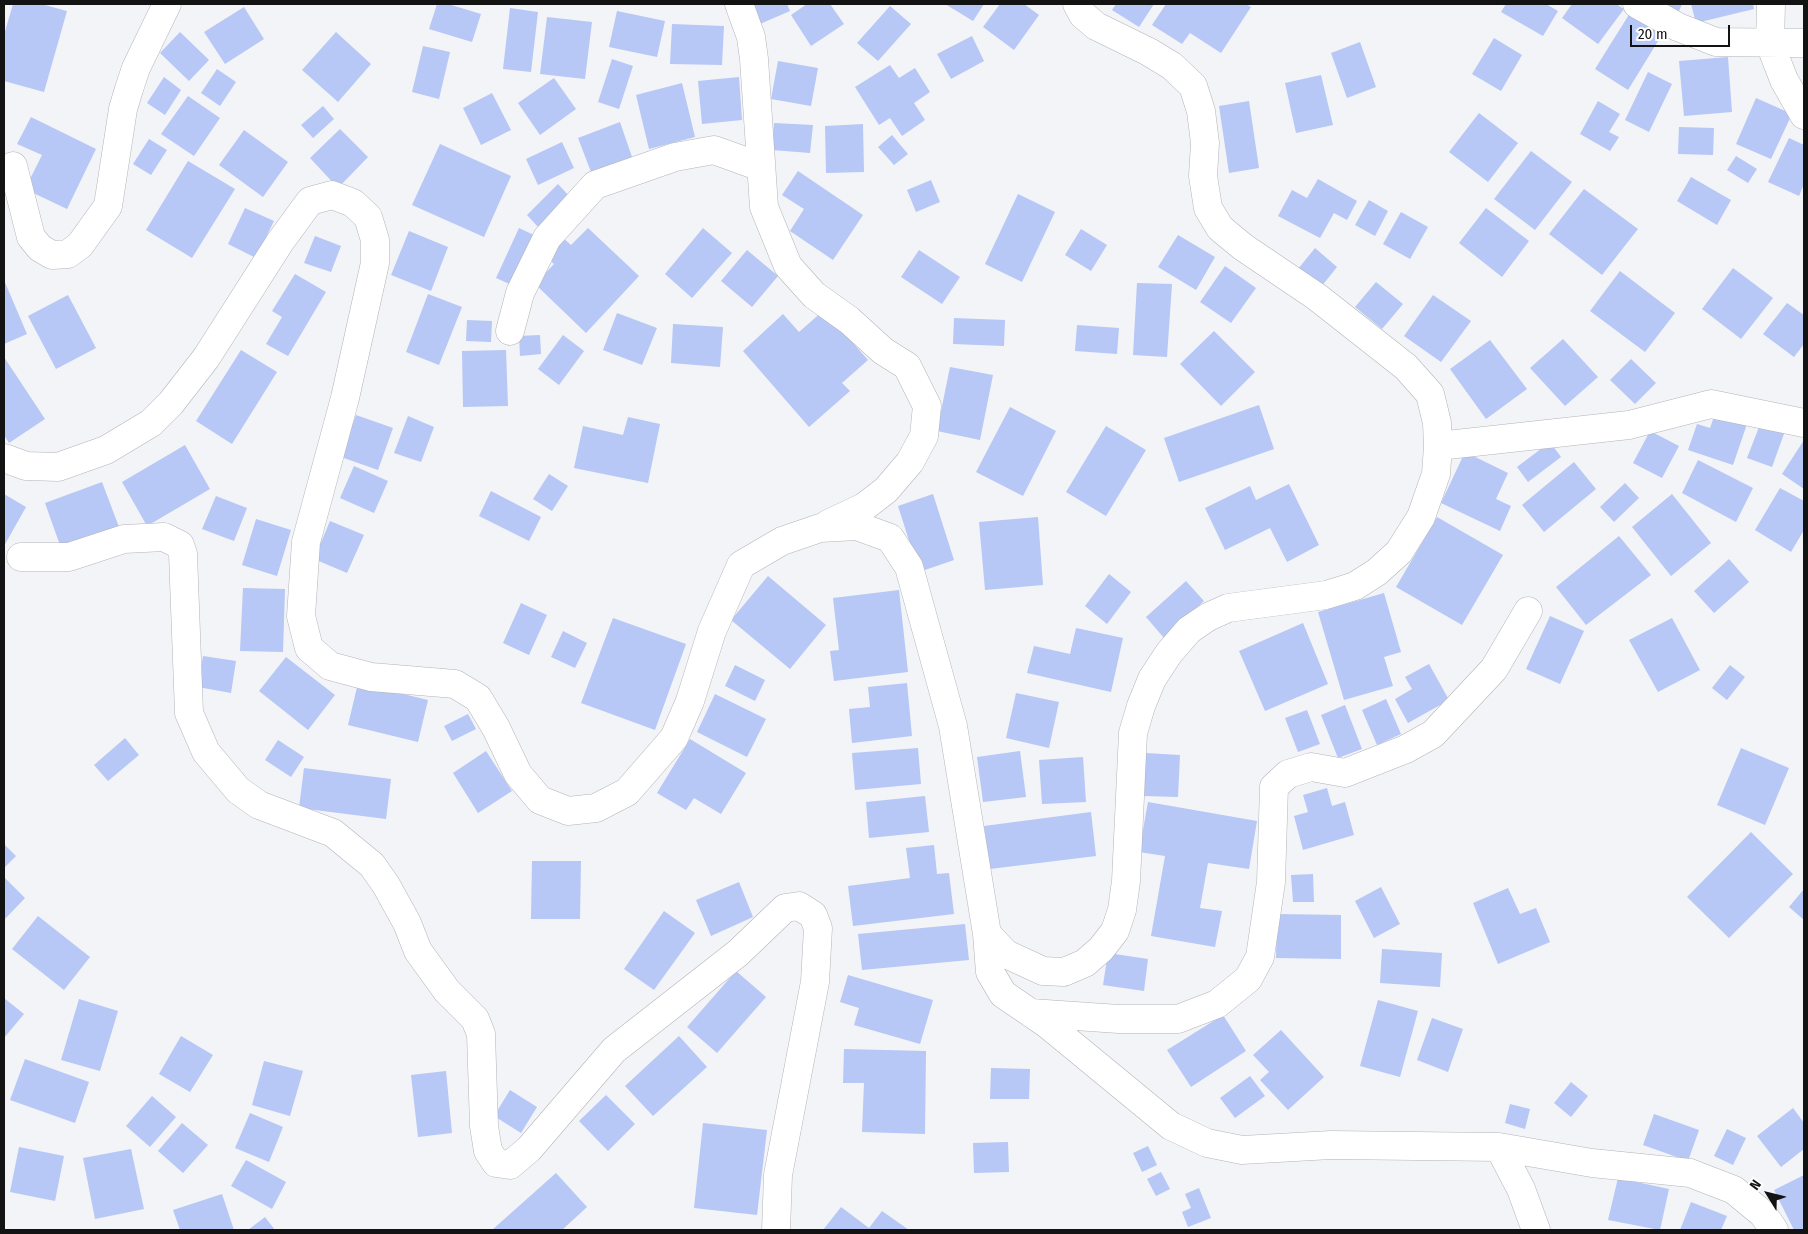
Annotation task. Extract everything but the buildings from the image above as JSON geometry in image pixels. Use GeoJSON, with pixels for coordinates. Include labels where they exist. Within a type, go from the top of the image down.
{"type":"FeatureCollection","features":[{"type":"Feature","properties":{"kind":"street"},"geometry":{"type":"LineString","coordinates":[[13,166],[31,238],[40,248],[52,255],[68,254],[85,240],[108,206],[124,109],[129,90],[136,68],[167,4]]}},
{"type":"Feature","properties":{"kind":"street"},"geometry":{"type":"LineString","coordinates":[[4,458],[26,466],[58,467],[106,450],[151,423],[171,403],[206,358],[285,235],[310,201],[332,195],[353,203],[368,217],[375,240],[376,263],[345,398],[306,542],[301,616],[309,648],[330,666],[371,677],[455,684],[478,698],[496,728],[518,774],[540,800],[568,811],[596,808],[627,792],[674,738],[690,701],[712,631],[741,565],[782,541],[820,528],[864,507],[886,490],[910,462],[924,436],[927,406],[907,366],[883,350],[849,320],[814,295],[788,266],[764,207],[751,37],[739,4]]}},
{"type":"Feature","properties":{"kind":"street"},"geometry":{"type":"LineString","coordinates":[[987,934],[1006,954],[1043,971],[1064,972],[1085,963],[1101,950],[1115,932],[1122,910],[1126,881],[1133,733],[1152,679],[1169,653],[1189,630],[1208,617],[1228,608],[1326,595],[1355,586],[1377,572],[1399,552],[1421,517],[1436,474],[1437,423],[1430,394],[1406,367],[1317,297],[1220,228],[1208,208],[1203,176],[1204,135],[1201,110],[1194,86],[1172,66],[1149,52],[1096,26],[1083,15],[1077,4]]}},
{"type":"Feature","properties":{"kind":"street"},"geometry":{"type":"LineString","coordinates":[[1637,4],[1678,27],[1716,42],[1804,43]]}},
{"type":"Feature","properties":{"kind":"street"},"geometry":{"type":"LineString","coordinates":[[1771,4],[1770,44],[1784,80],[1804,115]]}},
{"type":"Feature","properties":{"kind":"street"},"geometry":{"type":"LineString","coordinates":[[510,330],[520,293],[546,238],[595,185],[675,156],[714,150],[762,167]]}},
{"type":"Feature","properties":{"kind":"street"},"geometry":{"type":"LineString","coordinates":[[1438,446],[1629,425],[1712,404],[1804,424]]}},
{"type":"Feature","properties":{"kind":"street"},"geometry":{"type":"LineString","coordinates":[[820,528],[857,526],[890,538],[909,567],[953,726],[987,934],[990,972],[1004,994],[1031,1013],[1171,1126],[1207,1143],[1242,1150],[1331,1146],[1499,1147],[1592,1163],[1690,1173],[1734,1190],[1763,1214],[1774,1230]]}},
{"type":"Feature","properties":{"kind":"street"},"geometry":{"type":"LineString","coordinates":[[21,557],[68,557],[124,539],[164,537],[180,545],[183,554],[189,713],[206,752],[238,790],[259,804],[333,833],[372,865],[386,885],[407,923],[418,951],[446,991],[475,1019],[481,1034],[486,1143],[488,1151],[496,1163],[510,1165],[529,1149],[614,1050],[738,953],[785,908],[798,906],[813,915],[818,928],[815,982],[778,1175],[776,1230]]}},
{"type":"Feature","properties":{"kind":"street"},"geometry":{"type":"LineString","coordinates":[[1031,1013],[1119,1019],[1178,1019],[1217,1004],[1248,979],[1260,957],[1270,882],[1274,787],[1288,774],[1311,767],[1345,773],[1406,749],[1432,734],[1494,669],[1528,611]]}},
{"type":"Feature","properties":{"kind":"street"},"geometry":{"type":"LineString","coordinates":[[1499,1147],[1521,1189],[1536,1230]]}}]}
